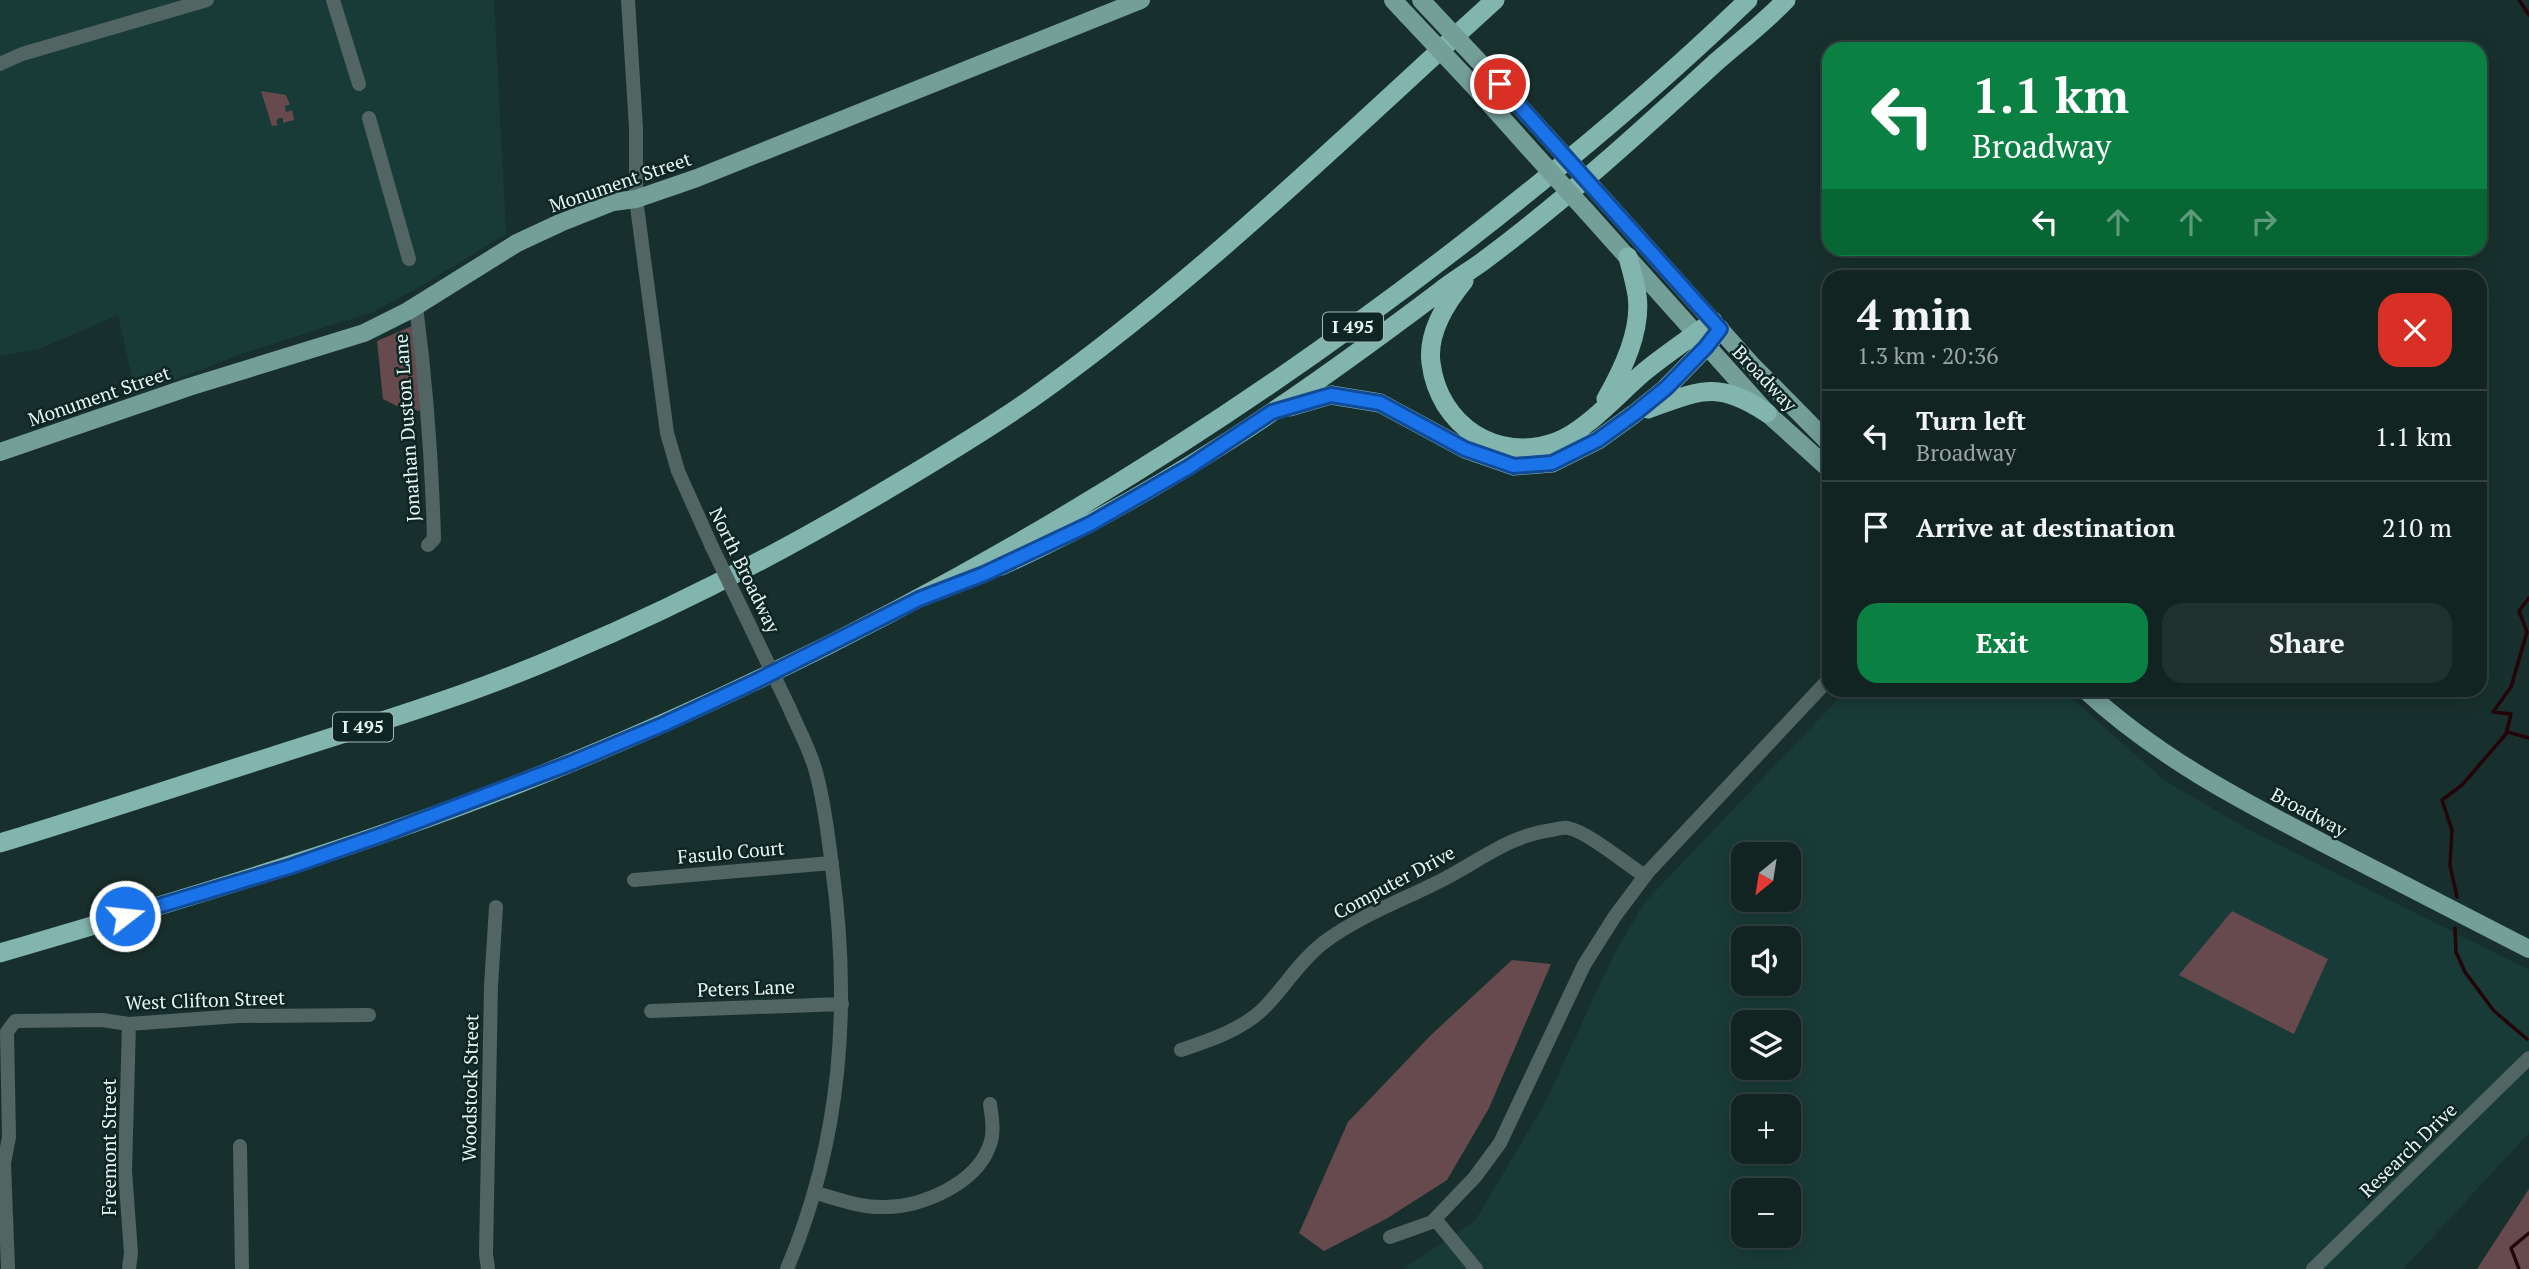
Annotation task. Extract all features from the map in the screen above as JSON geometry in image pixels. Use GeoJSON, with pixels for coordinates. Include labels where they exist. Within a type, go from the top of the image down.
{"type":"FeatureCollection","features":[{"type":"Feature","properties":{"kind":"highway"},"geometry":{"type":"LineString","coordinates":[[1445,46],[1486,0]]}},
{"type":"Feature","properties":{"kind":"highway","name":"I 495"},"geometry":{"type":"LineString","coordinates":[[0,843],[485,685],[639,621],[813,534],[1028,401],[1119,334],[1197,272],[1278,201],[1495,0]]}},
{"type":"Feature","properties":{"kind":"highway","name":"I 495"},"geometry":{"type":"LineString","coordinates":[[0,953],[292,866],[490,795],[687,713],[919,599],[1016,545],[1170,452],[1276,382],[1387,303],[1581,150],[1748,0]]}},
{"type":"Feature","properties":{"kind":"highway"},"geometry":{"type":"LineString","coordinates":[[919,599],[984,574],[1090,524],[1189,467],[1381,337],[1549,209],[1654,120],[1786,0]]}},
{"type":"Feature","properties":{"kind":"highway"},"geometry":{"type":"LineString","coordinates":[[1597,414],[1621,373],[1634,337],[1638,297],[1628,257]]}},
{"type":"Feature","properties":{"kind":"highway"},"geometry":{"type":"LineString","coordinates":[[1475,267],[1441,314],[1430,362],[1440,396],[1455,419],[1481,439],[1504,446],[1533,449],[1560,440],[1597,414],[1643,373],[1701,341]]}},
{"type":"Feature","properties":{"kind":"highway"},"geometry":{"type":"LineString","coordinates":[[1272,412],[1331,395],[1380,403],[1465,449],[1514,466],[1552,463],[1598,440],[1666,388],[1716,325]]}},
{"type":"Feature","properties":{"kind":"highway"},"geometry":{"type":"LineString","coordinates":[[1634,414],[1703,391],[1725,391],[1746,399],[1767,413]]}},
{"type":"Feature","properties":{"kind":"main road","name":"Monument Street"},"geometry":{"type":"LineString","coordinates":[[0,452],[189,387],[364,333],[416,306],[517,243],[560,223],[612,202],[636,199],[697,178],[1141,0]]}},
{"type":"Feature","properties":{"kind":"main road","name":"Broadway"},"geometry":{"type":"LineString","coordinates":[[1393,0],[1767,413],[1822,463]]}},
{"type":"Feature","properties":{"kind":"main road","name":"Broadway"},"geometry":{"type":"LineString","coordinates":[[1421,0],[1716,325],[1822,436]]}},
{"type":"Feature","properties":{"kind":"main road","name":"Broadway"},"geometry":{"type":"LineString","coordinates":[[2093,697],[2133,731],[2206,780],[2274,818],[2529,949]]}},
{"type":"Feature","properties":{"kind":"street"},"geometry":{"type":"LineString","coordinates":[[0,64],[22,54],[207,0]]}},
{"type":"Feature","properties":{"kind":"street"},"geometry":{"type":"LineString","coordinates":[[333,0],[359,84]]}},
{"type":"Feature","properties":{"kind":"street","name":"North Broadway"},"geometry":{"type":"LineString","coordinates":[[628,0],[636,128],[636,199],[667,433],[678,471],[789,707],[817,774],[832,863],[840,945],[842,1004],[832,1117],[816,1193],[787,1269]]}},
{"type":"Feature","properties":{"kind":"street"},"geometry":{"type":"LineString","coordinates":[[369,118],[409,258]]}},
{"type":"Feature","properties":{"kind":"street","name":"Jonathan Duston Lane"},"geometry":{"type":"LineString","coordinates":[[416,306],[422,348],[430,459],[433,539],[428,545]]}},
{"type":"Feature","properties":{"kind":"street"},"geometry":{"type":"LineString","coordinates":[[1390,1237],[1435,1219],[1475,1177],[1500,1143],[1584,965],[1615,916],[1645,876],[1822,686]]}},
{"type":"Feature","properties":{"kind":"street","name":"Computer Drive"},"geometry":{"type":"LineString","coordinates":[[1181,1050],[1240,1026],[1264,1009],[1290,979],[1301,961],[1325,942],[1384,908],[1446,878],[1495,848],[1531,832],[1567,828],[1585,835],[1645,876]]}},
{"type":"Feature","properties":{"kind":"street","name":"Fasulo Court"},"geometry":{"type":"LineString","coordinates":[[634,880],[832,863]]}},
{"type":"Feature","properties":{"kind":"street","name":"Woodstock Street"},"geometry":{"type":"LineString","coordinates":[[488,1269],[486,1254],[491,986],[496,907]]}},
{"type":"Feature","properties":{"kind":"street","name":"Peters Lane"},"geometry":{"type":"LineString","coordinates":[[651,1011],[842,1004]]}},
{"type":"Feature","properties":{"kind":"street","name":"West Clifton Street"},"geometry":{"type":"LineString","coordinates":[[2,1163],[9,1137],[7,1032],[15,1021],[102,1020],[129,1024],[238,1016],[369,1015]]}},
{"type":"Feature","properties":{"kind":"street","name":"Freemont Street"},"geometry":{"type":"LineString","coordinates":[[129,1024],[125,1171],[130,1269]]}},
{"type":"Feature","properties":{"kind":"street","name":"Research Drive"},"geometry":{"type":"LineString","coordinates":[[2313,1269],[2529,1058]]}},
{"type":"Feature","properties":{"kind":"street"},"geometry":{"type":"LineString","coordinates":[[816,1193],[858,1205],[885,1207],[928,1200],[943,1193],[967,1176],[989,1149],[993,1127],[990,1104]]}},
{"type":"Feature","properties":{"kind":"street"},"geometry":{"type":"LineString","coordinates":[[240,1146],[242,1269]]}},
{"type":"Feature","properties":{"kind":"street"},"geometry":{"type":"LineString","coordinates":[[2,1163],[8,1269]]}},
{"type":"Feature","properties":{"kind":"street"},"geometry":{"type":"LineString","coordinates":[[1435,1219],[1476,1269]]}},
{"type":"Feature","properties":{"kind":"shaded area"},"geometry":{"type":"Polygon","coordinates":[[[0,0],[494,0],[506,234],[373,312],[241,354],[136,395],[118,315],[39,349],[0,356],[0,0]]]}},
{"type":"Feature","properties":{"kind":"shaded area"},"geometry":{"type":"Polygon","coordinates":[[[261,91],[286,95],[290,105],[285,106],[286,112],[292,110],[294,120],[283,123],[283,118],[279,118],[276,121],[278,125],[272,126],[261,91]]]}},
{"type":"Feature","properties":{"kind":"shaded area"},"geometry":{"type":"Polygon","coordinates":[[[412,326],[420,411],[399,407],[383,399],[377,341],[412,326]]]}},
{"type":"Feature","properties":{"kind":"shaded area"},"geometry":{"type":"Polygon","coordinates":[[[1840,697],[2070,697],[2164,780],[2251,831],[2529,970],[2529,1133],[2403,1269],[1403,1269],[1475,1221],[1545,1103],[1613,956],[1645,902],[1840,697]]]}},
{"type":"Feature","properties":{"kind":"shaded area"},"geometry":{"type":"Polygon","coordinates":[[[2232,911],[2328,959],[2294,1034],[2179,975],[2232,911]]]}},
{"type":"Feature","properties":{"kind":"shaded area"},"geometry":{"type":"Polygon","coordinates":[[[1512,960],[1551,964],[1489,1108],[1447,1180],[1386,1219],[1324,1251],[1299,1233],[1348,1122],[1431,1035],[1512,960]]]}},
{"type":"Feature","properties":{"kind":"shaded area"},"geometry":{"type":"Polygon","coordinates":[[[2529,1189],[2529,1269],[2477,1269],[2529,1189]]]}},
{"type":"Feature","properties":{"kind":"waterway"},"geometry":{"type":"LineString","coordinates":[[2519,0],[2529,15]]}},
{"type":"Feature","properties":{"kind":"waterway"},"geometry":{"type":"LineString","coordinates":[[2457,897],[2450,865],[2452,830],[2442,800],[2462,785],[2506,734],[2511,714],[2493,712],[2511,687],[2527,632],[2519,611],[2529,598]]}},
{"type":"Feature","properties":{"kind":"waterway"},"geometry":{"type":"LineString","coordinates":[[2508,732],[2529,738]]}},
{"type":"Feature","properties":{"kind":"waterway"},"geometry":{"type":"LineString","coordinates":[[2455,928],[2456,952],[2465,972],[2494,1011],[2527,1039]]}},
{"type":"Feature","properties":{"kind":"waterway"},"geometry":{"type":"LineString","coordinates":[[2519,1269],[2511,1248],[2529,1233]]}},
{"type":"Feature","properties":{"kind":"route"},"geometry":{"type":"LineString","coordinates":[[125,916],[292,866],[384,834],[490,795],[664,724],[919,599],[984,574],[1090,524],[1189,467],[1272,412],[1331,395],[1380,403],[1465,449],[1514,466],[1552,463],[1598,440],[1666,388],[1720,329],[1500,84]]}}]}
